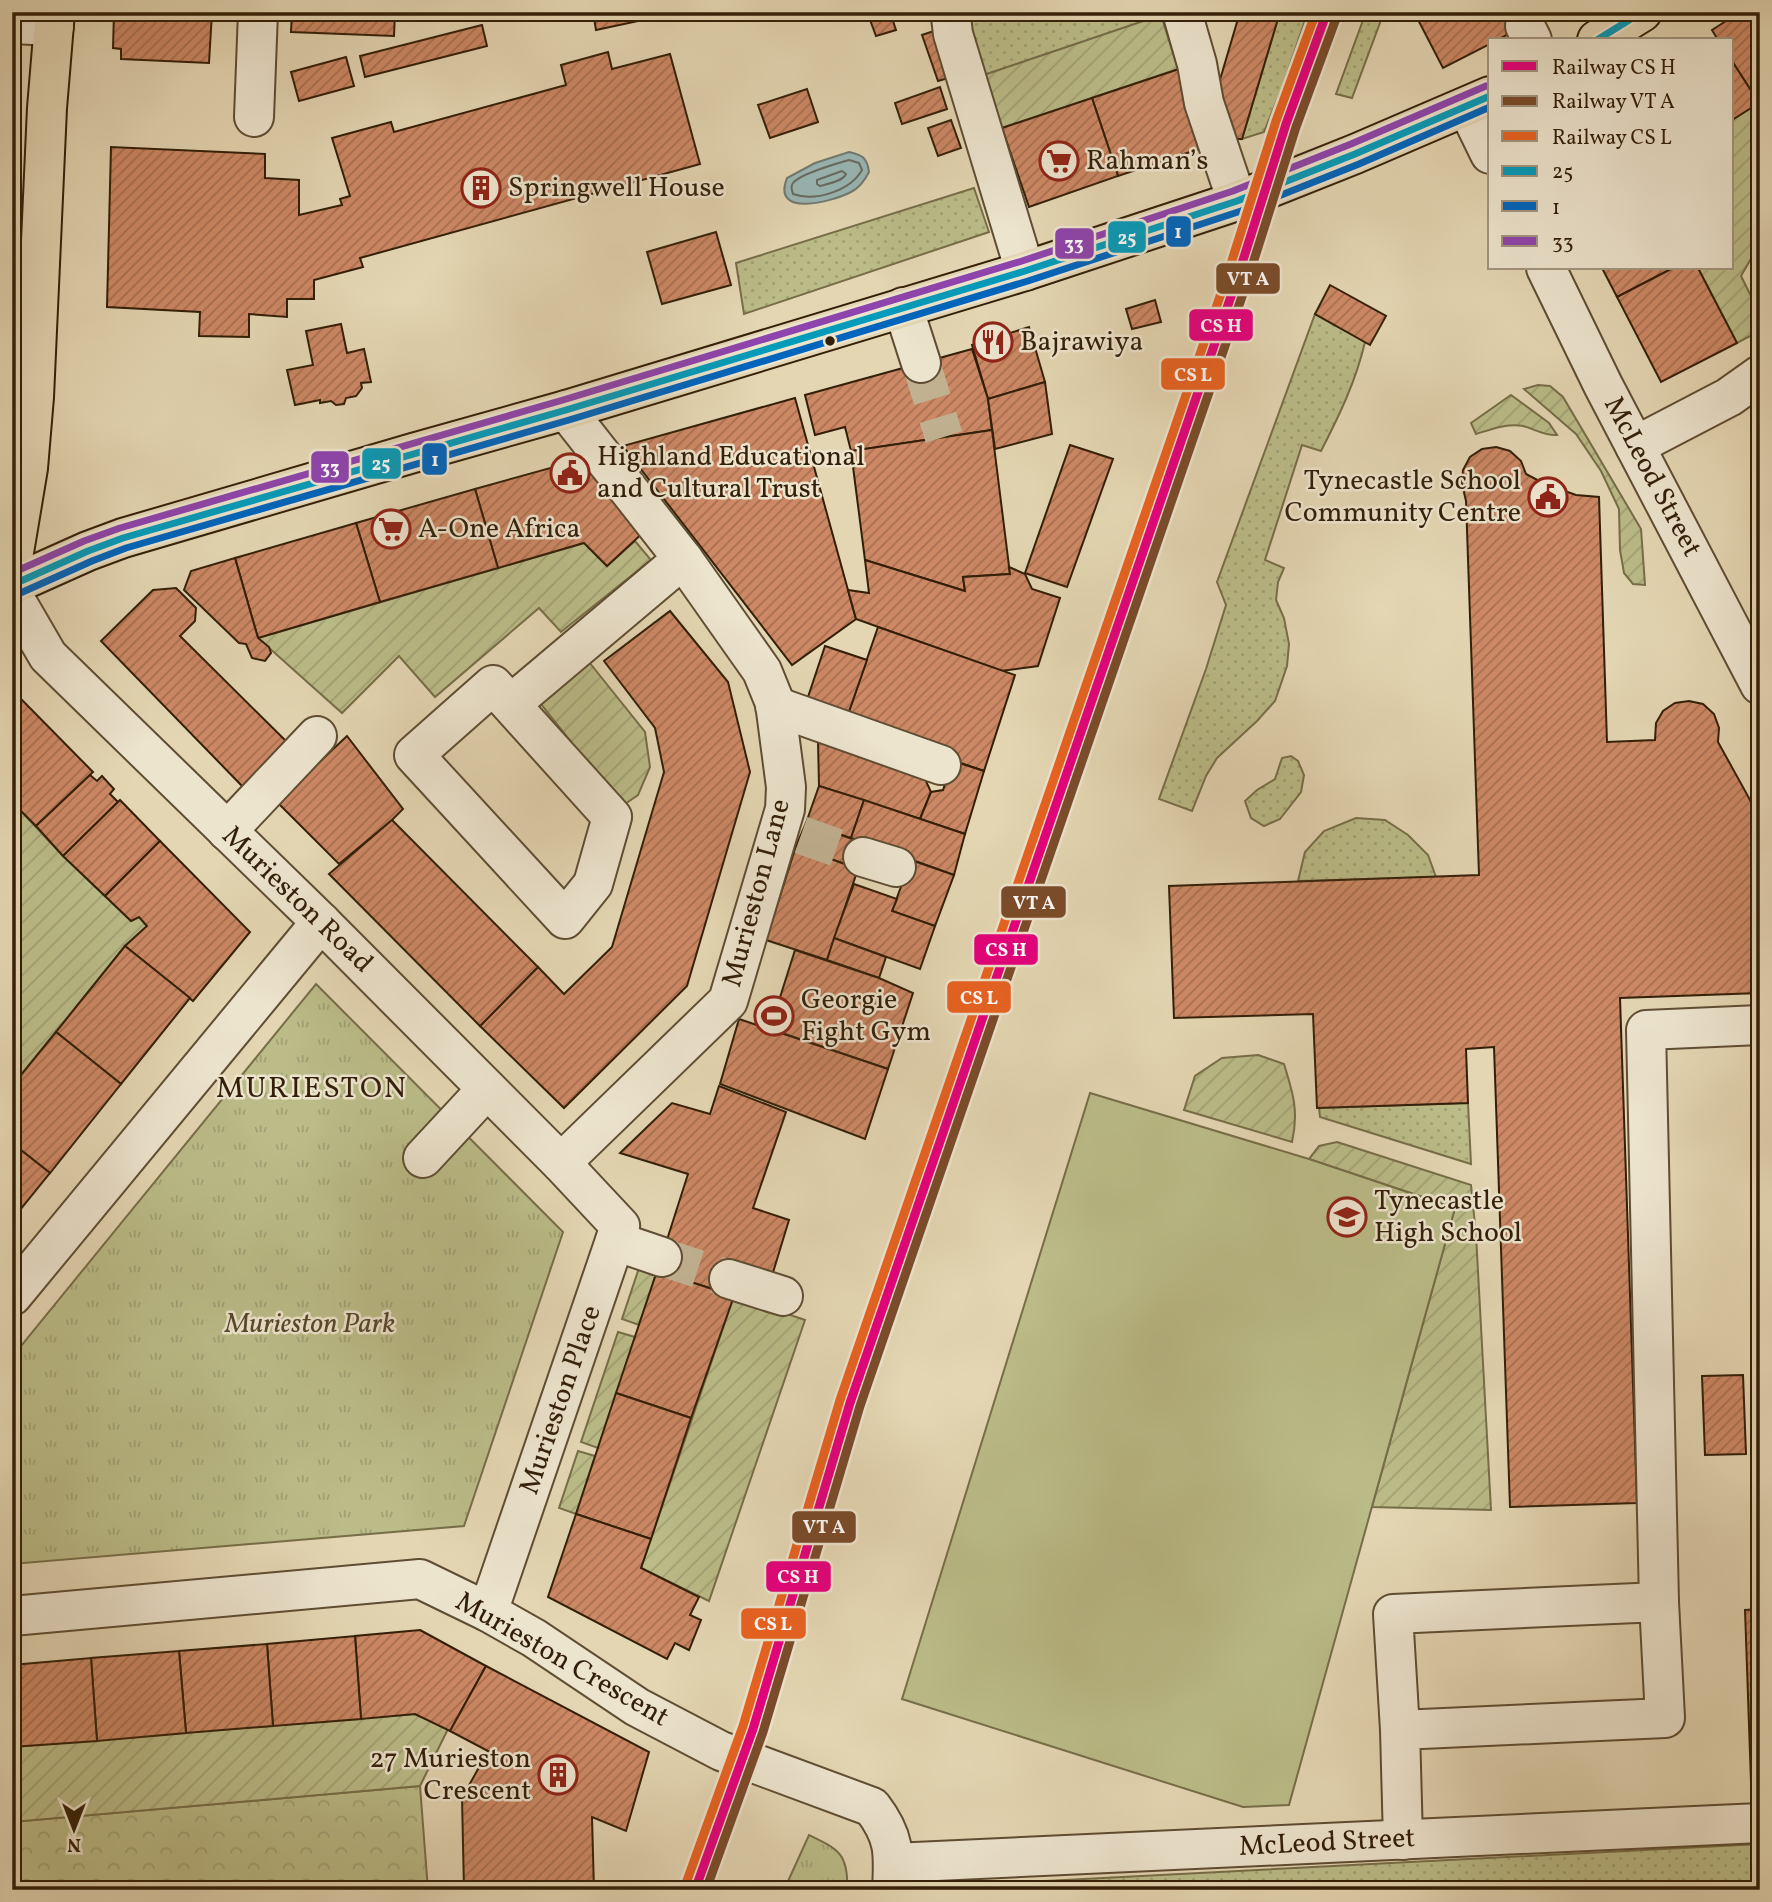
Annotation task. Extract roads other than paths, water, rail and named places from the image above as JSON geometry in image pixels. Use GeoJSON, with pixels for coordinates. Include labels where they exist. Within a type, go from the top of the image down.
{"type":"FeatureCollection","features":[{"type":"Feature","properties":{"kind":"main road"},"geometry":{"type":"LineString","coordinates":[[1600,38],[1642,12]]}},
{"type":"Feature","properties":{"kind":"main road"},"geometry":{"type":"LineString","coordinates":[[12,564],[28,468],[34,397],[47,108],[54,19]]}},
{"type":"Feature","properties":{"kind":"main road"},"geometry":{"type":"LineString","coordinates":[[12,585],[123,538],[566,410],[1025,271],[1237,201],[1479,101]]}},
{"type":"Feature","properties":{"kind":"street"},"geometry":{"type":"LineString","coordinates":[[254,117],[258,12]]}},
{"type":"Feature","properties":{"kind":"street"},"geometry":{"type":"LineString","coordinates":[[954,12],[951,18],[953,34],[1025,271]]}},
{"type":"Feature","properties":{"kind":"street"},"geometry":{"type":"LineString","coordinates":[[1181,12],[1197,64],[1204,103],[1237,201]]}},
{"type":"Feature","properties":{"kind":"street"},"geometry":{"type":"LineString","coordinates":[[1197,64],[1212,12]]}},
{"type":"Feature","properties":{"kind":"street"},"geometry":{"type":"LineString","coordinates":[[12,24],[54,19]]}},
{"type":"Feature","properties":{"kind":"street"},"geometry":{"type":"LineString","coordinates":[[1479,101],[1488,144]]}},
{"type":"Feature","properties":{"kind":"street","name":"McLeod Street"},"geometry":{"type":"LineString","coordinates":[[1547,270],[1760,685]]}},
{"type":"Feature","properties":{"kind":"street"},"geometry":{"type":"LineString","coordinates":[[903,307],[921,363]]}},
{"type":"Feature","properties":{"kind":"street"},"geometry":{"type":"LineString","coordinates":[[1635,446],[1729,397],[1760,375]]}},
{"type":"Feature","properties":{"kind":"street","name":"Murieston Lane"},"geometry":{"type":"LineString","coordinates":[[561,1163],[728,1001],[790,832],[785,808],[786,787],[775,706],[762,671],[683,559],[566,410]]}},
{"type":"Feature","properties":{"kind":"street"},"geometry":{"type":"LineString","coordinates":[[511,704],[683,559]]}},
{"type":"Feature","properties":{"kind":"street","name":"Murieston Road"},"geometry":{"type":"LineString","coordinates":[[12,594],[48,656],[321,922],[561,1163],[620,1226],[615,1241]]}},
{"type":"Feature","properties":{"kind":"street"},"geometry":{"type":"LineString","coordinates":[[494,684],[511,704],[612,817],[593,884],[565,919],[414,755],[494,684]]}},
{"type":"Feature","properties":{"kind":"street"},"geometry":{"type":"LineString","coordinates":[[775,706],[941,765]]}},
{"type":"Feature","properties":{"kind":"street"},"geometry":{"type":"LineString","coordinates":[[227,831],[317,736]]}},
{"type":"Feature","properties":{"kind":"street"},"geometry":{"type":"LineString","coordinates":[[12,1296],[321,922]]}},
{"type":"Feature","properties":{"kind":"street"},"geometry":{"type":"LineString","coordinates":[[1400,1730],[1665,1718],[1646,1030],[1760,1025]]}},
{"type":"Feature","properties":{"kind":"street"},"geometry":{"type":"LineString","coordinates":[[423,1158],[487,1088]]}},
{"type":"Feature","properties":{"kind":"street"},"geometry":{"type":"LineString","coordinates":[[615,1241],[662,1256]]}},
{"type":"Feature","properties":{"kind":"street","name":"Murieston Place"},"geometry":{"type":"LineString","coordinates":[[488,1612],[615,1241]]}},
{"type":"Feature","properties":{"kind":"street"},"geometry":{"type":"LineString","coordinates":[[729,1279],[783,1296]]}},
{"type":"Feature","properties":{"kind":"street","name":"Murieston Crescent"},"geometry":{"type":"LineString","coordinates":[[12,1616],[420,1579],[534,1638],[638,1707],[721,1751],[872,1807],[891,1840],[893,1877]]}},
{"type":"Feature","properties":{"kind":"street"},"geometry":{"type":"LineString","coordinates":[[1403,1840],[1393,1614],[1660,1602]]}},
{"type":"Feature","properties":{"kind":"street","name":"McLeod Street"},"geometry":{"type":"LineString","coordinates":[[893,1877],[1403,1840],[1760,1823]]}},
{"type":"Feature","properties":{"kind":"water"},"geometry":{"type":"Polygon","coordinates":[[[849,152],[863,158],[868,167],[869,172],[857,188],[818,203],[795,203],[788,198],[784,190],[787,178],[815,163],[849,152]]]}},
{"type":"Feature","properties":{"kind":"tunnel"},"geometry":{"type":"LineString","coordinates":[[921,363],[944,437]]}},
{"type":"Feature","properties":{"kind":"tunnel"},"geometry":{"type":"LineString","coordinates":[[801,835],[863,857]]}},
{"type":"Feature","properties":{"kind":"tunnel"},"geometry":{"type":"LineString","coordinates":[[662,1257],[729,1279]]}},
{"type":"Feature","properties":{"kind":"place","name":"Rahman’s"},"geometry":{"type":"Point","coordinates":[1059,161]}},
{"type":"Feature","properties":{"kind":"place","name":"Springwell House"},"geometry":{"type":"Point","coordinates":[481,188]}},
{"type":"Feature","properties":{"kind":"place","name":"Bajrawiya"},"geometry":{"type":"Point","coordinates":[993,342]}},
{"type":"Feature","properties":{"kind":"place","name":"Highland Educational and Cultural Trust"},"geometry":{"type":"Point","coordinates":[570,473]}},
{"type":"Feature","properties":{"kind":"place","name":"Tynecastle School Community Centre"},"geometry":{"type":"Point","coordinates":[1548,497]}},
{"type":"Feature","properties":{"kind":"place","name":"A-One Africa"},"geometry":{"type":"Point","coordinates":[391,529]}},
{"type":"Feature","properties":{"kind":"place","name":"Georgie Fight Gym"},"geometry":{"type":"Point","coordinates":[774,1016]}},
{"type":"Feature","properties":{"kind":"place","name":"Tynecastle High School"},"geometry":{"type":"Point","coordinates":[1347,1217]}},
{"type":"Feature","properties":{"kind":"place","name":"27 Murieston Crescent"},"geometry":{"type":"Point","coordinates":[558,1775]}},
{"type":"Feature","properties":{"kind":"district","name":"MURIESTON"},"geometry":{"type":"Point","coordinates":[312,1089]}},
{"type":"Feature","properties":{"kind":"park label","name":"Murieston Park"},"geometry":{"type":"Point","coordinates":[310,1324]}}]}
